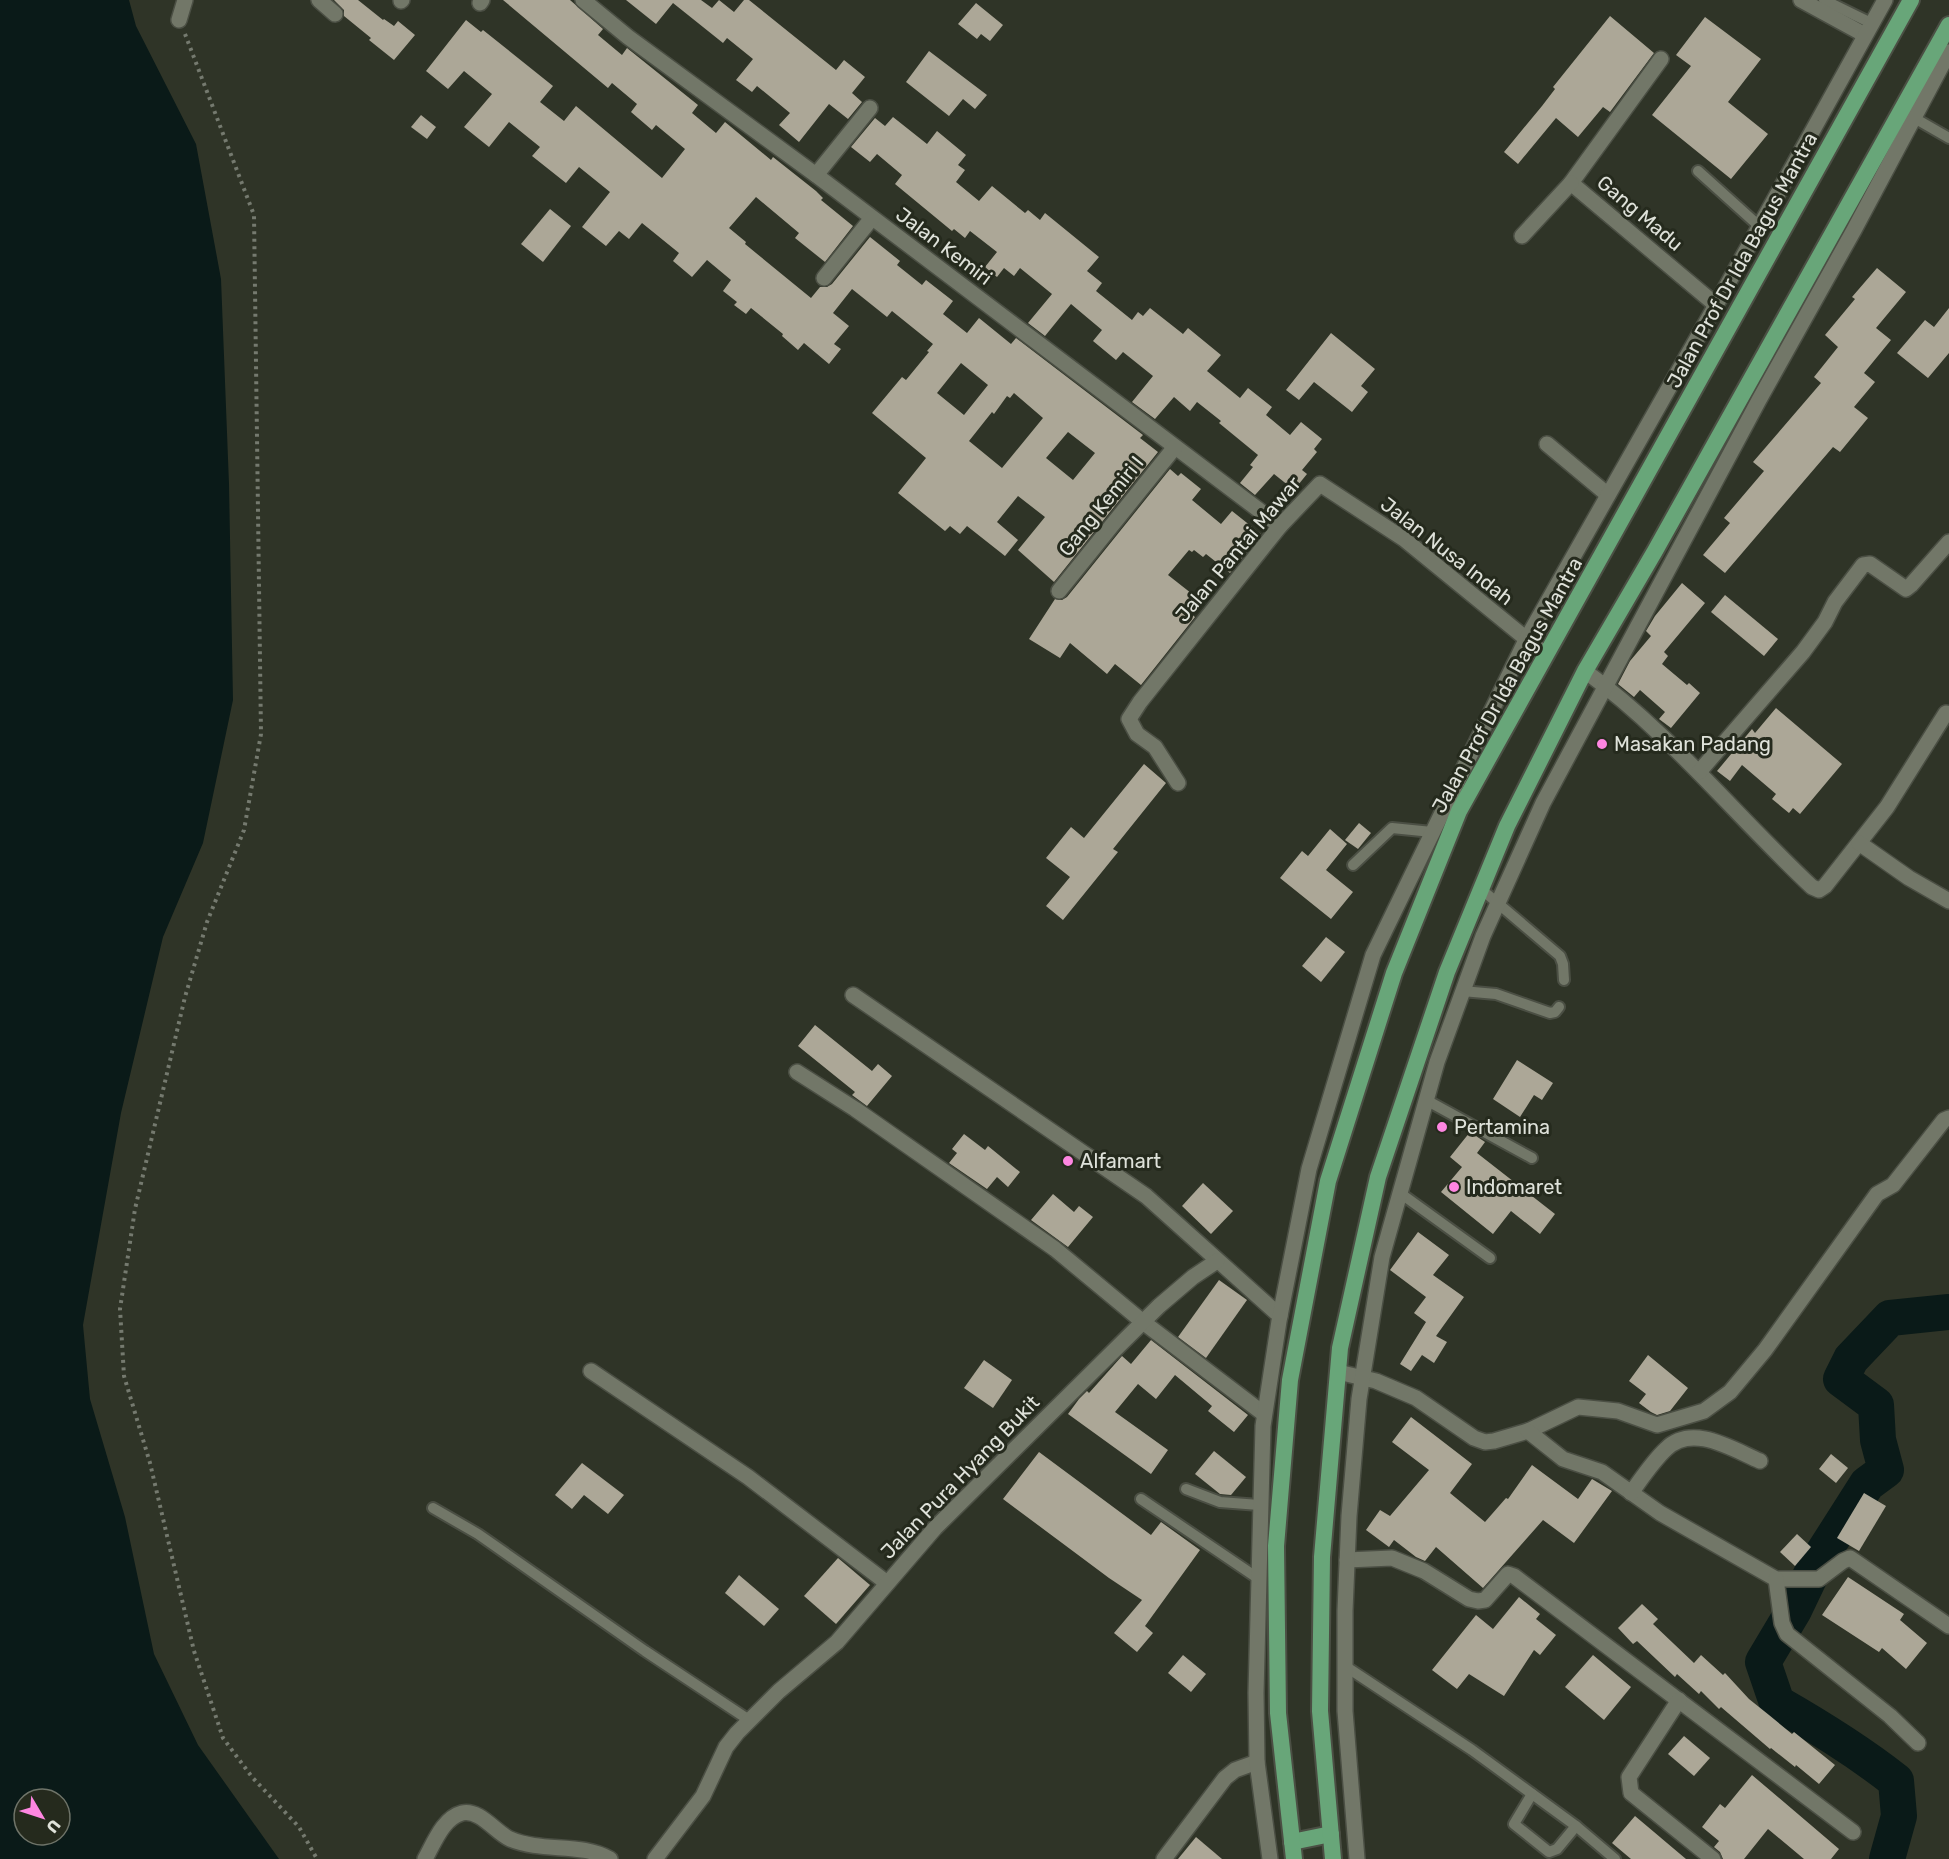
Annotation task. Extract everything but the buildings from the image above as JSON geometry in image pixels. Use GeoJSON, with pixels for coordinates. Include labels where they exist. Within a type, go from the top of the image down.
{"type":"FeatureCollection","features":[{"type":"Feature","properties":{"kind":"highway","name":"Jalan Prof Dr Ida Bagus Mantra"},"geometry":{"type":"LineString","coordinates":[[1294,1859],[1278,1713],[1276,1546],[1290,1380],[1328,1180],[1394,973],[1459,811],[1911,0]]}},
{"type":"Feature","properties":{"kind":"highway"},"geometry":{"type":"LineString","coordinates":[[1334,1859],[1320,1712],[1322,1557],[1340,1348],[1378,1177],[1447,972],[1507,826],[1585,671],[1863,196],[1907,114],[1949,25]]}},
{"type":"Feature","properties":{"kind":"highway"},"geometry":{"type":"LineString","coordinates":[[1292,1842],[1331,1834]]}},
{"type":"Feature","properties":{"kind":"street"},"geometry":{"type":"LineString","coordinates":[[179,20],[185,0]]}},
{"type":"Feature","properties":{"kind":"street"},"geometry":{"type":"LineString","coordinates":[[320,0],[336,14]]}},
{"type":"Feature","properties":{"kind":"street","name":"Jalan Kemiri"},"geometry":{"type":"LineString","coordinates":[[583,0],[628,37],[816,175],[1280,526]]}},
{"type":"Feature","properties":{"kind":"street"},"geometry":{"type":"LineString","coordinates":[[1801,0],[1868,29]]}},
{"type":"Feature","properties":{"kind":"street"},"geometry":{"type":"LineString","coordinates":[[1270,1859],[1257,1762],[1256,1693],[1259,1505],[1264,1414],[1280,1316],[1309,1169],[1373,955],[1526,640],[1716,305],[1882,1]]}},
{"type":"Feature","properties":{"kind":"street"},"geometry":{"type":"LineString","coordinates":[[1907,114],[1949,52]]}},
{"type":"Feature","properties":{"kind":"street","name":"Gang Madu"},"geometry":{"type":"LineString","coordinates":[[1661,59],[1571,183],[1716,305]]}},
{"type":"Feature","properties":{"kind":"street"},"geometry":{"type":"LineString","coordinates":[[816,175],[870,108]]}},
{"type":"Feature","properties":{"kind":"street"},"geometry":{"type":"LineString","coordinates":[[1522,236],[1571,183]]}},
{"type":"Feature","properties":{"kind":"street"},"geometry":{"type":"LineString","coordinates":[[1357,1859],[1345,1711],[1345,1666],[1347,1560],[1358,1411],[1382,1257],[1437,1062],[1483,936],[1543,803],[1677,556],[1863,196]]}},
{"type":"Feature","properties":{"kind":"street"},"geometry":{"type":"LineString","coordinates":[[824,278],[872,218]]}},
{"type":"Feature","properties":{"kind":"street"},"geometry":{"type":"LineString","coordinates":[[1547,444],[1608,495]]}},
{"type":"Feature","properties":{"kind":"street","name":"Gang Kemiri I"},"geometry":{"type":"LineString","coordinates":[[1059,591],[1175,447]]}},
{"type":"Feature","properties":{"kind":"street","name":"Jalan Nusa Indah"},"geometry":{"type":"LineString","coordinates":[[1320,484],[1404,539],[1546,655]]}},
{"type":"Feature","properties":{"kind":"street","name":"Jalan Pantai Mawar"},"geometry":{"type":"LineString","coordinates":[[1178,783],[1155,747],[1137,734],[1130,719],[1140,702],[1280,526],[1320,484]]}},
{"type":"Feature","properties":{"kind":"street"},"geometry":{"type":"LineString","coordinates":[[1699,772],[1803,652],[1825,622],[1835,602],[1863,565],[1870,564],[1906,589],[1949,542]]}},
{"type":"Feature","properties":{"kind":"street"},"geometry":{"type":"LineString","coordinates":[[1585,671],[1605,685],[1676,748],[1769,846],[1812,887],[1819,890],[1825,886],[1887,807],[1946,713]]}},
{"type":"Feature","properties":{"kind":"street"},"geometry":{"type":"LineString","coordinates":[[1859,843],[1909,878],[1949,901]]}},
{"type":"Feature","properties":{"kind":"street"},"geometry":{"type":"LineString","coordinates":[[853,994],[1146,1196],[1280,1316]]}},
{"type":"Feature","properties":{"kind":"street"},"geometry":{"type":"LineString","coordinates":[[797,1072],[864,1116],[1070,1261],[1143,1322],[1264,1414]]}},
{"type":"Feature","properties":{"kind":"street"},"geometry":{"type":"LineString","coordinates":[[1338,1372],[1396,1388],[1416,1398],[1474,1438],[1485,1442],[1528,1431],[1578,1407],[1618,1411],[1657,1425],[1704,1412],[1731,1392],[1765,1350],[1877,1194],[1893,1185],[1944,1120],[1949,1118]]}},
{"type":"Feature","properties":{"kind":"street","name":"Jalan Pura Hyang Bukit"},"geometry":{"type":"LineString","coordinates":[[655,1859],[703,1796],[726,1747],[749,1720],[779,1691],[837,1642],[935,1528],[1159,1306],[1193,1277],[1217,1261]]}},
{"type":"Feature","properties":{"kind":"street"},"geometry":{"type":"LineString","coordinates":[[591,1371],[748,1477],[887,1583]]}},
{"type":"Feature","properties":{"kind":"street"},"geometry":{"type":"LineString","coordinates":[[1528,1431],[1563,1459],[1602,1472],[1659,1513],[1783,1579],[1819,1579],[1850,1558],[1949,1626]]}},
{"type":"Feature","properties":{"kind":"street"},"geometry":{"type":"LineString","coordinates":[[1631,1492],[1666,1448],[1682,1438],[1708,1439],[1760,1461]]}},
{"type":"Feature","properties":{"kind":"street"},"geometry":{"type":"LineString","coordinates":[[1347,1560],[1392,1558],[1424,1571],[1469,1599],[1478,1601],[1485,1600],[1508,1574],[1511,1574],[1854,1832]]}},
{"type":"Feature","properties":{"kind":"street"},"geometry":{"type":"LineString","coordinates":[[1783,1579],[1785,1628],[1890,1716],[1918,1743]]}},
{"type":"Feature","properties":{"kind":"street"},"geometry":{"type":"LineString","coordinates":[[1679,1700],[1629,1778],[1630,1793],[1713,1859]]}},
{"type":"Feature","properties":{"kind":"street"},"geometry":{"type":"LineString","coordinates":[[1164,1859],[1225,1778],[1235,1770],[1257,1762]]}},
{"type":"Feature","properties":{"kind":"street"},"geometry":{"type":"LineString","coordinates":[[425,1859],[446,1823],[455,1815],[466,1812],[476,1815],[510,1839],[546,1848],[582,1849],[602,1854],[610,1859]]}},
{"type":"Feature","properties":{"kind":"lane"},"geometry":{"type":"LineString","coordinates":[[1824,0],[1868,29]]}},
{"type":"Feature","properties":{"kind":"lane"},"geometry":{"type":"LineString","coordinates":[[1907,114],[1949,138]]}},
{"type":"Feature","properties":{"kind":"lane"},"geometry":{"type":"LineString","coordinates":[[1698,171],[1760,226]]}},
{"type":"Feature","properties":{"kind":"lane"},"geometry":{"type":"LineString","coordinates":[[1353,865],[1389,829],[1396,827],[1432,832]]}},
{"type":"Feature","properties":{"kind":"lane"},"geometry":{"type":"LineString","coordinates":[[1481,889],[1560,956],[1564,980]]}},
{"type":"Feature","properties":{"kind":"lane"},"geometry":{"type":"LineString","coordinates":[[1462,991],[1496,994],[1550,1013],[1560,1007]]}},
{"type":"Feature","properties":{"kind":"lane"},"geometry":{"type":"LineString","coordinates":[[1426,1100],[1532,1158]]}},
{"type":"Feature","properties":{"kind":"lane"},"geometry":{"type":"LineString","coordinates":[[1400,1193],[1490,1258]]}},
{"type":"Feature","properties":{"kind":"lane"},"geometry":{"type":"LineString","coordinates":[[1186,1489],[1220,1502],[1259,1505]]}},
{"type":"Feature","properties":{"kind":"lane"},"geometry":{"type":"LineString","coordinates":[[1141,1499],[1259,1579]]}},
{"type":"Feature","properties":{"kind":"lane"},"geometry":{"type":"LineString","coordinates":[[433,1508],[478,1534],[645,1651],[749,1720]]}},
{"type":"Feature","properties":{"kind":"lane"},"geometry":{"type":"LineString","coordinates":[[1345,1666],[1472,1750],[1576,1826],[1615,1859]]}},
{"type":"Feature","properties":{"kind":"lane"},"geometry":{"type":"LineString","coordinates":[[1532,1794],[1514,1824],[1549,1852],[1557,1849],[1576,1826]]}},
{"type":"Feature","properties":{"kind":"path"},"geometry":{"type":"LineString","coordinates":[[179,20],[254,215],[261,734],[244,830],[207,922],[185,996],[135,1209],[120,1309],[124,1376],[150,1463],[194,1651],[223,1738],[252,1777],[299,1827],[317,1859]]}},
{"type":"Feature","properties":{"kind":"shaded area"},"geometry":{"type":"Polygon","coordinates":[[[0,0],[129,0],[136,26],[196,144],[221,279],[229,484],[233,700],[203,843],[163,937],[121,1113],[83,1325],[90,1399],[125,1517],[154,1654],[198,1745],[279,1859],[0,1859],[0,0]]]}},
{"type":"Feature","properties":{"kind":"waterway"},"geometry":{"type":"LineString","coordinates":[[1887,1859],[1899,1816],[1896,1781],[1838,1740],[1777,1703],[1763,1662],[1794,1610],[1816,1564],[1867,1484],[1886,1470],[1878,1440],[1876,1405],[1841,1379],[1851,1359],[1890,1318],[1949,1312]]}},
{"type":"Feature","properties":{"kind":"place","name":"Masakan Padang"},"geometry":{"type":"Point","coordinates":[1602,744]}},
{"type":"Feature","properties":{"kind":"place","name":"Pertamina"},"geometry":{"type":"Point","coordinates":[1442,1127]}},
{"type":"Feature","properties":{"kind":"place","name":"Alfamart"},"geometry":{"type":"Point","coordinates":[1068,1161]}},
{"type":"Feature","properties":{"kind":"place","name":"Indomaret"},"geometry":{"type":"Point","coordinates":[1454,1187]}}]}
